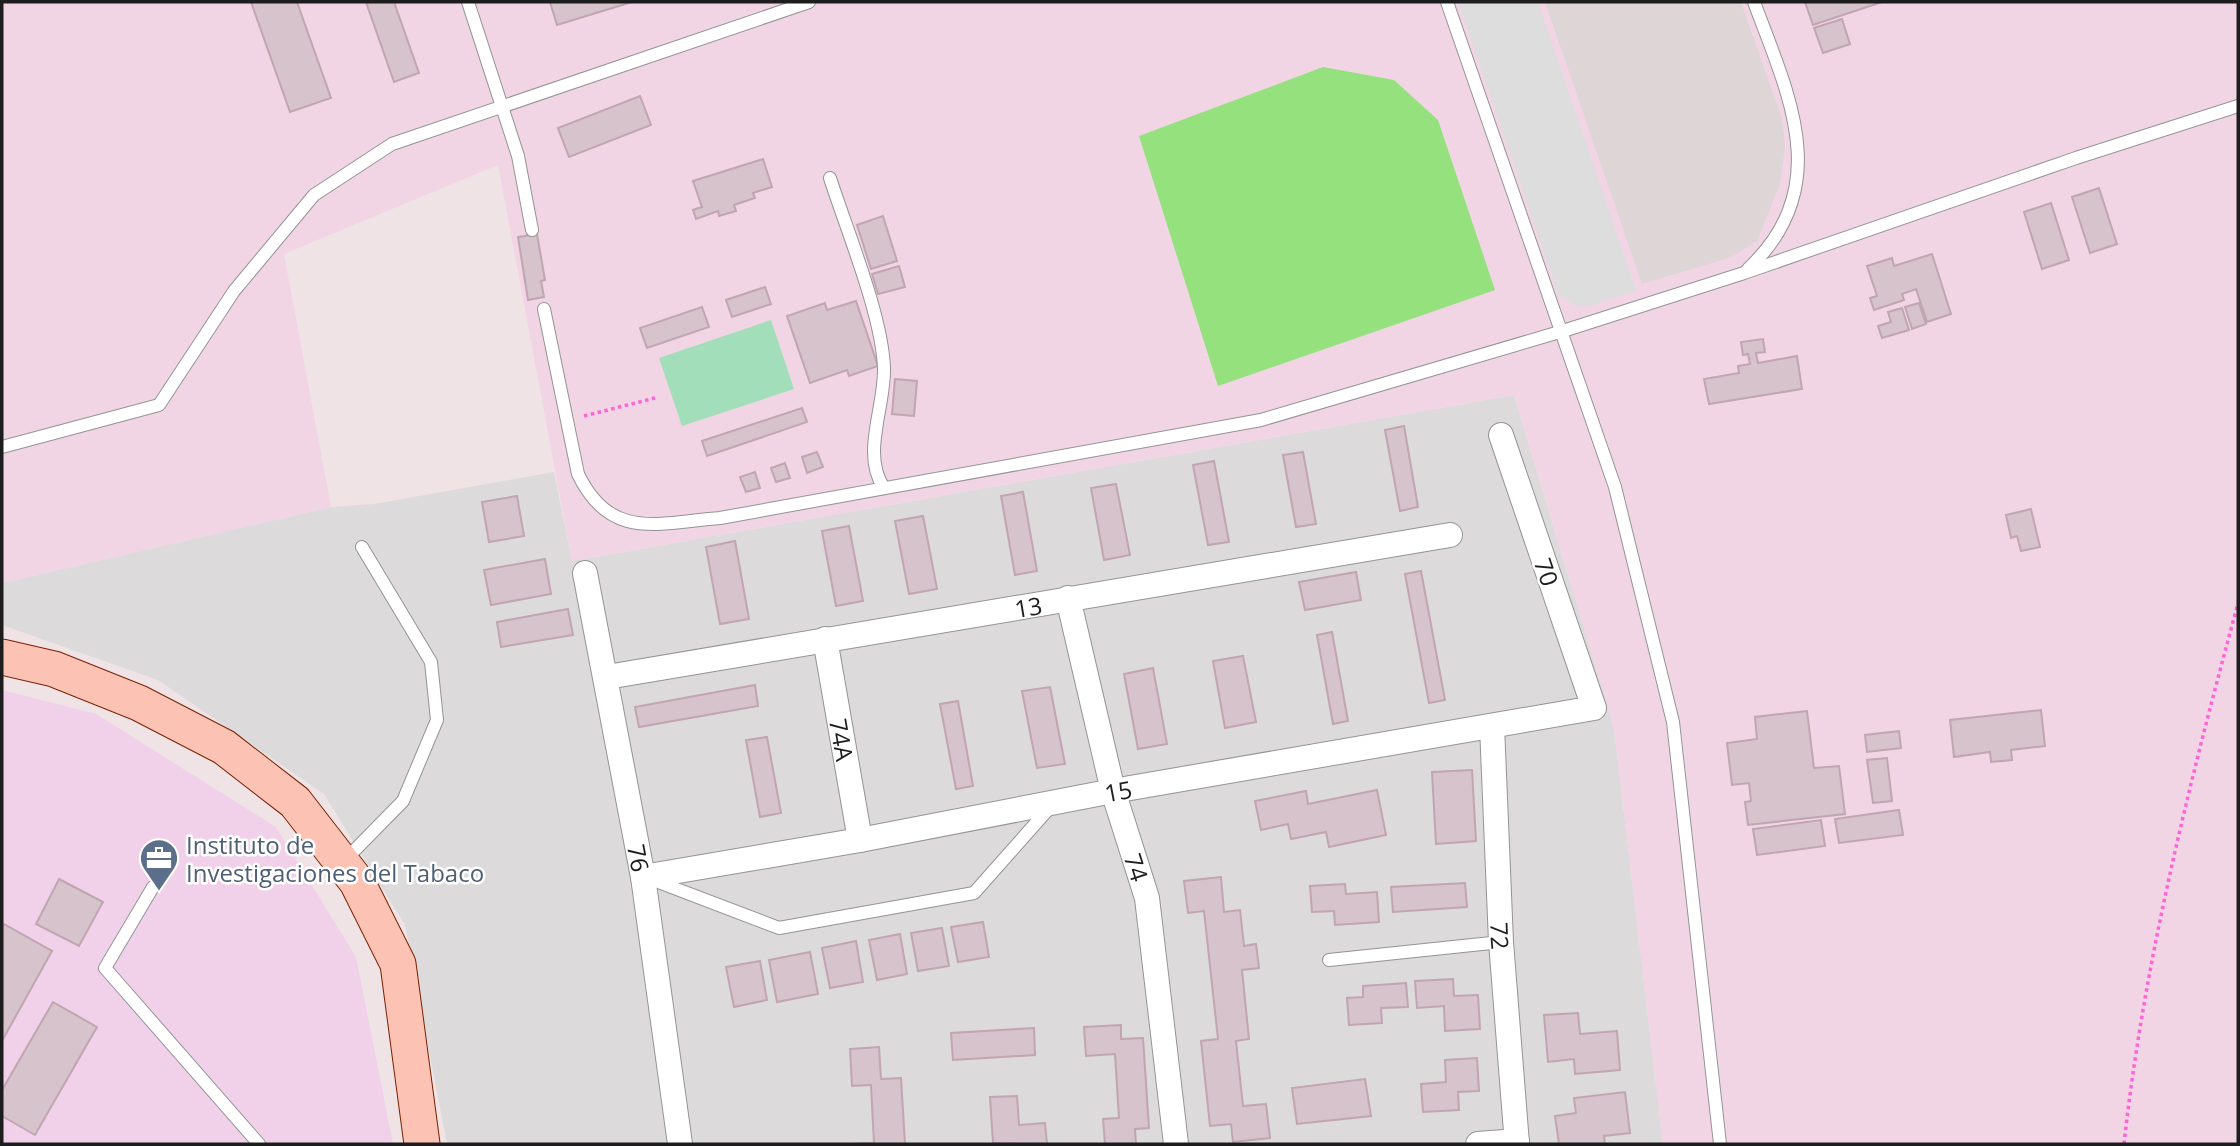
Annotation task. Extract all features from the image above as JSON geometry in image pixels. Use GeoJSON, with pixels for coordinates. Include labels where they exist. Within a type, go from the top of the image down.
{"type":"FeatureCollection","features":[{"type":"Feature","properties":{"kind":"street","name":"70"},"geometry":{"type":"LineString","coordinates":[[1501,435],[1594,709]]}},
{"type":"Feature","properties":{"kind":"street","name":"13"},"geometry":{"type":"LineString","coordinates":[[607,677],[1450,535]]}},
{"type":"Feature","properties":{"kind":"street","name":"76"},"geometry":{"type":"LineString","coordinates":[[585,573],[607,677],[643,877],[680,1144]]}},
{"type":"Feature","properties":{"kind":"street","name":"74"},"geometry":{"type":"LineString","coordinates":[[1068,598],[1113,791],[1147,898],[1176,1144]]}},
{"type":"Feature","properties":{"kind":"street","name":"74A"},"geometry":{"type":"LineString","coordinates":[[825,639],[860,840]]}},
{"type":"Feature","properties":{"kind":"street"},"geometry":{"type":"LineString","coordinates":[[2,657],[54,670],[139,703],[224,747],[295,802],[357,882],[398,964],[422,1144]]}},
{"type":"Feature","properties":{"kind":"street","name":"15"},"geometry":{"type":"LineString","coordinates":[[643,877],[860,840],[1113,791],[1594,709]]}},
{"type":"Feature","properties":{"kind":"street","name":"72"},"geometry":{"type":"LineString","coordinates":[[1492,726],[1501,942],[1517,1142]]}},
{"type":"Feature","properties":{"kind":"street"},"geometry":{"type":"LineString","coordinates":[[1478,1144],[1517,1142]]}},
{"type":"Feature","properties":{"kind":"lane"},"geometry":{"type":"LineString","coordinates":[[468,2],[518,156],[532,230]]}},
{"type":"Feature","properties":{"kind":"lane"},"geometry":{"type":"LineString","coordinates":[[2,447],[159,405],[234,291],[314,195],[392,144],[808,2]]}},
{"type":"Feature","properties":{"kind":"lane"},"geometry":{"type":"LineString","coordinates":[[1447,2],[1615,487],[1673,722],[1720,1144]]}},
{"type":"Feature","properties":{"kind":"lane"},"geometry":{"type":"LineString","coordinates":[[1744,273],[1771,248],[1794,202],[1801,162],[1791,101],[1754,2]]}},
{"type":"Feature","properties":{"kind":"lane"},"geometry":{"type":"LineString","coordinates":[[544,309],[578,474],[588,496],[602,510],[635,525],[720,518],[1261,420],[1563,331],[1744,273],[2076,158],[2238,106]]}},
{"type":"Feature","properties":{"kind":"lane"},"geometry":{"type":"LineString","coordinates":[[830,178],[883,351],[884,382],[873,469],[884,488]]}},
{"type":"Feature","properties":{"kind":"lane"},"geometry":{"type":"LineString","coordinates":[[342,863],[403,801],[437,720],[431,662],[362,547]]}},
{"type":"Feature","properties":{"kind":"lane"},"geometry":{"type":"LineString","coordinates":[[643,877],[779,928],[974,893],[1055,802]]}},
{"type":"Feature","properties":{"kind":"lane"},"geometry":{"type":"LineString","coordinates":[[153,887],[105,968],[259,1144]]}},
{"type":"Feature","properties":{"kind":"lane"},"geometry":{"type":"LineString","coordinates":[[1329,960],[1501,942]]}},
{"type":"Feature","properties":{"kind":"path"},"geometry":{"type":"LineString","coordinates":[[568,419],[655,398]]}},
{"type":"Feature","properties":{"kind":"path"},"geometry":{"type":"LineString","coordinates":[[2124,1144],[2134,1050],[2162,908],[2238,603]]}},
{"type":"Feature","properties":{"kind":"shaded area"},"geometry":{"type":"Polygon","coordinates":[[[2,2],[2238,2],[2238,1144],[1663,1144],[1614,728],[1514,395],[572,561],[498,165],[284,254],[331,507],[2,583],[2,2]]]}},
{"type":"Feature","properties":{"kind":"shaded area"},"geometry":{"type":"Polygon","coordinates":[[[1458,2],[1538,2],[1636,290],[1590,306],[1575,305],[1559,296],[1458,2]]]}},
{"type":"Feature","properties":{"kind":"shaded area"},"geometry":{"type":"Polygon","coordinates":[[[1545,2],[1741,2],[1782,119],[1785,147],[1780,184],[1757,241],[1732,257],[1642,284],[1545,2]]]}},
{"type":"Feature","properties":{"kind":"shaded area"},"geometry":{"type":"Polygon","coordinates":[[[771,320],[794,389],[682,426],[659,358],[771,320]]]}},
{"type":"Feature","properties":{"kind":"shaded area"},"geometry":{"type":"Polygon","coordinates":[[[1514,395],[1614,728],[1663,1144],[447,1144],[405,925],[324,794],[158,680],[2,625],[2,583],[331,507],[375,504],[554,472],[572,561],[1514,395]]]}},
{"type":"Feature","properties":{"kind":"shaded area","name":"Instituto de Investigaciones del Tabaco"},"geometry":{"type":"Polygon","coordinates":[[[2,690],[96,714],[276,827],[356,957],[393,1144],[2,1144],[2,690]]]}},
{"type":"Feature","properties":{"kind":"green space"},"geometry":{"type":"Polygon","coordinates":[[[1323,67],[1394,80],[1438,120],[1495,290],[1218,386],[1139,136],[1323,67]]]}},
{"type":"Feature","properties":{"kind":"building"},"geometry":{"type":"Polygon","coordinates":[[[251,2],[297,2],[331,98],[290,112],[251,2]]]}},
{"type":"Feature","properties":{"kind":"building"},"geometry":{"type":"Polygon","coordinates":[[[366,2],[394,2],[419,73],[394,82],[366,2]]]}},
{"type":"Feature","properties":{"kind":"building"},"geometry":{"type":"Polygon","coordinates":[[[550,2],[632,2],[557,25],[550,2]]]}},
{"type":"Feature","properties":{"kind":"building"},"geometry":{"type":"Polygon","coordinates":[[[1805,2],[1882,2],[1813,25],[1805,2]]]}},
{"type":"Feature","properties":{"kind":"building"},"geometry":{"type":"Polygon","coordinates":[[[1842,19],[1850,44],[1823,53],[1814,28],[1842,19]]]}},
{"type":"Feature","properties":{"kind":"building"},"geometry":{"type":"Polygon","coordinates":[[[640,96],[651,125],[569,157],[558,128],[640,96]]]}},
{"type":"Feature","properties":{"kind":"building"},"geometry":{"type":"Polygon","coordinates":[[[763,159],[772,187],[753,193],[755,198],[734,205],[736,211],[719,216],[718,211],[696,219],[693,210],[702,207],[693,181],[763,159]]]}},
{"type":"Feature","properties":{"kind":"building"},"geometry":{"type":"Polygon","coordinates":[[[2099,188],[2117,244],[2090,253],[2072,197],[2099,188]]]}},
{"type":"Feature","properties":{"kind":"building"},"geometry":{"type":"Polygon","coordinates":[[[2051,203],[2069,260],[2042,269],[2024,212],[2051,203]]]}},
{"type":"Feature","properties":{"kind":"building"},"geometry":{"type":"Polygon","coordinates":[[[883,216],[897,261],[871,269],[857,225],[883,216]]]}},
{"type":"Feature","properties":{"kind":"building"},"geometry":{"type":"Polygon","coordinates":[[[537,234],[545,280],[541,281],[544,297],[528,300],[518,237],[537,234]]]}},
{"type":"Feature","properties":{"kind":"building"},"geometry":{"type":"Polygon","coordinates":[[[1932,254],[1951,314],[1927,322],[1916,289],[1902,294],[1904,300],[1874,310],[1870,298],[1877,296],[1867,266],[1892,258],[1894,266],[1932,254]]]}},
{"type":"Feature","properties":{"kind":"building"},"geometry":{"type":"Polygon","coordinates":[[[899,266],[905,287],[878,294],[872,274],[899,266]]]}},
{"type":"Feature","properties":{"kind":"building"},"geometry":{"type":"Polygon","coordinates":[[[765,287],[771,304],[732,317],[726,300],[765,287]]]}},
{"type":"Feature","properties":{"kind":"building"},"geometry":{"type":"Polygon","coordinates":[[[856,301],[878,366],[849,376],[847,370],[810,383],[787,316],[825,303],[827,310],[856,301]]]}},
{"type":"Feature","properties":{"kind":"building"},"geometry":{"type":"Polygon","coordinates":[[[1919,303],[1926,324],[1912,329],[1905,307],[1919,303]]]}},
{"type":"Feature","properties":{"kind":"building"},"geometry":{"type":"Polygon","coordinates":[[[702,307],[709,327],[647,348],[640,328],[702,307]]]}},
{"type":"Feature","properties":{"kind":"building"},"geometry":{"type":"Polygon","coordinates":[[[1902,308],[1909,330],[1882,338],[1878,326],[1891,322],[1888,312],[1902,308]]]}},
{"type":"Feature","properties":{"kind":"building"},"geometry":{"type":"Polygon","coordinates":[[[1763,339],[1765,352],[1756,353],[1758,363],[1797,356],[1802,389],[1709,404],[1704,379],[1739,373],[1738,366],[1750,364],[1748,354],[1743,355],[1741,342],[1763,339]]]}},
{"type":"Feature","properties":{"kind":"building"},"geometry":{"type":"Polygon","coordinates":[[[895,379],[917,381],[914,416],[892,414],[895,379]]]}},
{"type":"Feature","properties":{"kind":"building"},"geometry":{"type":"Polygon","coordinates":[[[802,408],[807,422],[707,456],[702,441],[802,408]]]}},
{"type":"Feature","properties":{"kind":"building"},"geometry":{"type":"Polygon","coordinates":[[[1404,426],[1418,507],[1400,511],[1385,430],[1404,426]]]}},
{"type":"Feature","properties":{"kind":"building"},"geometry":{"type":"Polygon","coordinates":[[[817,452],[823,467],[807,473],[802,457],[817,452]]]}},
{"type":"Feature","properties":{"kind":"building"},"geometry":{"type":"Polygon","coordinates":[[[1303,452],[1316,524],[1296,527],[1283,455],[1303,452]]]}},
{"type":"Feature","properties":{"kind":"building"},"geometry":{"type":"Polygon","coordinates":[[[1214,461],[1229,542],[1208,545],[1193,465],[1214,461]]]}},
{"type":"Feature","properties":{"kind":"building"},"geometry":{"type":"Polygon","coordinates":[[[785,463],[790,478],[776,482],[771,468],[785,463]]]}},
{"type":"Feature","properties":{"kind":"building"},"geometry":{"type":"Polygon","coordinates":[[[755,472],[760,488],[746,492],[740,477],[755,472]]]}},
{"type":"Feature","properties":{"kind":"building"},"geometry":{"type":"Polygon","coordinates":[[[1116,484],[1130,555],[1104,560],[1091,488],[1116,484]]]}},
{"type":"Feature","properties":{"kind":"building"},"geometry":{"type":"Polygon","coordinates":[[[1023,492],[1037,571],[1015,575],[1001,496],[1023,492]]]}},
{"type":"Feature","properties":{"kind":"building"},"geometry":{"type":"Polygon","coordinates":[[[517,496],[524,536],[489,542],[482,502],[517,496]]]}},
{"type":"Feature","properties":{"kind":"building"},"geometry":{"type":"Polygon","coordinates":[[[2031,509],[2040,547],[2021,551],[2017,536],[2011,538],[2006,515],[2031,509]]]}},
{"type":"Feature","properties":{"kind":"building"},"geometry":{"type":"Polygon","coordinates":[[[923,516],[937,589],[909,594],[895,521],[923,516]]]}},
{"type":"Feature","properties":{"kind":"building"},"geometry":{"type":"Polygon","coordinates":[[[849,526],[863,601],[836,606],[822,531],[849,526]]]}},
{"type":"Feature","properties":{"kind":"building"},"geometry":{"type":"Polygon","coordinates":[[[735,541],[749,619],[720,624],[706,547],[735,541]]]}},
{"type":"Feature","properties":{"kind":"building"},"geometry":{"type":"Polygon","coordinates":[[[545,559],[551,594],[491,605],[484,570],[545,559]]]}},
{"type":"Feature","properties":{"kind":"building"},"geometry":{"type":"Polygon","coordinates":[[[1421,571],[1445,700],[1429,703],[1405,574],[1421,571]]]}},
{"type":"Feature","properties":{"kind":"building"},"geometry":{"type":"Polygon","coordinates":[[[1356,572],[1361,600],[1305,610],[1299,582],[1356,572]]]}},
{"type":"Feature","properties":{"kind":"building"},"geometry":{"type":"Polygon","coordinates":[[[568,609],[573,635],[501,647],[497,622],[568,609]]]}},
{"type":"Feature","properties":{"kind":"building"},"geometry":{"type":"Polygon","coordinates":[[[1332,632],[1348,721],[1333,724],[1317,635],[1332,632]]]}},
{"type":"Feature","properties":{"kind":"building"},"geometry":{"type":"Polygon","coordinates":[[[1243,656],[1256,722],[1225,728],[1213,661],[1243,656]]]}},
{"type":"Feature","properties":{"kind":"building"},"geometry":{"type":"Polygon","coordinates":[[[1153,668],[1167,744],[1138,749],[1124,674],[1153,668]]]}},
{"type":"Feature","properties":{"kind":"building"},"geometry":{"type":"Polygon","coordinates":[[[755,685],[758,706],[639,727],[635,707],[755,685]]]}},
{"type":"Feature","properties":{"kind":"building"},"geometry":{"type":"Polygon","coordinates":[[[1050,687],[1065,764],[1037,768],[1022,691],[1050,687]]]}},
{"type":"Feature","properties":{"kind":"building"},"geometry":{"type":"Polygon","coordinates":[[[958,701],[973,786],[956,789],[940,704],[958,701]]]}},
{"type":"Feature","properties":{"kind":"building"},"geometry":{"type":"Polygon","coordinates":[[[2041,710],[2045,746],[2011,750],[2012,760],[1991,762],[1990,752],[1954,757],[1950,720],[2041,710]]]}},
{"type":"Feature","properties":{"kind":"building"},"geometry":{"type":"Polygon","coordinates":[[[1807,711],[1814,768],[1839,766],[1845,814],[1748,825],[1745,802],[1751,801],[1749,783],[1732,785],[1727,743],[1757,739],[1755,717],[1807,711]]]}},
{"type":"Feature","properties":{"kind":"building"},"geometry":{"type":"Polygon","coordinates":[[[1899,731],[1901,748],[1867,752],[1865,735],[1899,731]]]}},
{"type":"Feature","properties":{"kind":"building"},"geometry":{"type":"Polygon","coordinates":[[[767,737],[781,813],[760,817],[746,740],[767,737]]]}},
{"type":"Feature","properties":{"kind":"building"},"geometry":{"type":"Polygon","coordinates":[[[1887,758],[1892,801],[1873,803],[1867,760],[1887,758]]]}},
{"type":"Feature","properties":{"kind":"building"},"geometry":{"type":"Polygon","coordinates":[[[1472,770],[1476,841],[1436,844],[1432,772],[1472,770]]]}},
{"type":"Feature","properties":{"kind":"building"},"geometry":{"type":"Polygon","coordinates":[[[1377,790],[1386,835],[1329,847],[1326,832],[1291,839],[1288,824],[1261,830],[1255,801],[1306,791],[1308,804],[1377,790]]]}},
{"type":"Feature","properties":{"kind":"building"},"geometry":{"type":"Polygon","coordinates":[[[1899,810],[1903,835],[1839,843],[1835,819],[1899,810]]]}},
{"type":"Feature","properties":{"kind":"building"},"geometry":{"type":"Polygon","coordinates":[[[1821,820],[1825,846],[1757,855],[1753,829],[1821,820]]]}},
{"type":"Feature","properties":{"kind":"building"},"geometry":{"type":"Polygon","coordinates":[[[1221,877],[1224,912],[1240,910],[1244,946],[1256,944],[1259,968],[1242,970],[1249,1039],[1236,1041],[1243,1106],[1266,1104],[1270,1138],[1233,1142],[1231,1124],[1210,1126],[1201,1041],[1218,1039],[1204,911],[1188,913],[1184,881],[1221,877]]]}},
{"type":"Feature","properties":{"kind":"building"},"geometry":{"type":"Polygon","coordinates":[[[59,879],[103,902],[79,946],[36,924],[59,879]]]}},
{"type":"Feature","properties":{"kind":"building"},"geometry":{"type":"Polygon","coordinates":[[[1465,883],[1467,907],[1393,912],[1391,887],[1465,883]]]}},
{"type":"Feature","properties":{"kind":"building"},"geometry":{"type":"Polygon","coordinates":[[[1345,884],[1346,894],[1377,892],[1379,922],[1335,925],[1334,911],[1312,912],[1310,886],[1345,884]]]}},
{"type":"Feature","properties":{"kind":"building"},"geometry":{"type":"Polygon","coordinates":[[[983,922],[989,957],[958,962],[951,927],[983,922]]]}},
{"type":"Feature","properties":{"kind":"building"},"geometry":{"type":"Polygon","coordinates":[[[4,924],[52,951],[2,1041],[2,927],[4,924]]]}},
{"type":"Feature","properties":{"kind":"building"},"geometry":{"type":"Polygon","coordinates":[[[942,928],[949,966],[918,971],[911,933],[942,928]]]}},
{"type":"Feature","properties":{"kind":"building"},"geometry":{"type":"Polygon","coordinates":[[[900,934],[907,974],[877,980],[869,940],[900,934]]]}},
{"type":"Feature","properties":{"kind":"building"},"geometry":{"type":"Polygon","coordinates":[[[856,941],[863,982],[830,988],[822,948],[856,941]]]}},
{"type":"Feature","properties":{"kind":"building"},"geometry":{"type":"Polygon","coordinates":[[[810,952],[818,994],[777,1002],[769,960],[810,952]]]}},
{"type":"Feature","properties":{"kind":"building"},"geometry":{"type":"Polygon","coordinates":[[[760,961],[767,1000],[734,1007],[726,967],[760,961]]]}},
{"type":"Feature","properties":{"kind":"building"},"geometry":{"type":"Polygon","coordinates":[[[1453,979],[1454,996],[1478,995],[1480,1029],[1445,1031],[1444,1006],[1417,1008],[1415,981],[1453,979]]]}},
{"type":"Feature","properties":{"kind":"building"},"geometry":{"type":"Polygon","coordinates":[[[1406,983],[1408,1007],[1381,1008],[1382,1023],[1349,1025],[1347,998],[1363,997],[1363,986],[1406,983]]]}},
{"type":"Feature","properties":{"kind":"building"},"geometry":{"type":"Polygon","coordinates":[[[53,1002],[97,1027],[35,1135],[2,1116],[2,1090],[53,1002]]]}},
{"type":"Feature","properties":{"kind":"building"},"geometry":{"type":"Polygon","coordinates":[[[1578,1013],[1580,1034],[1617,1031],[1620,1070],[1575,1074],[1574,1059],[1548,1062],[1544,1015],[1578,1013]]]}},
{"type":"Feature","properties":{"kind":"building"},"geometry":{"type":"Polygon","coordinates":[[[1121,1025],[1121,1039],[1143,1038],[1149,1128],[1135,1129],[1136,1144],[1105,1144],[1103,1119],[1119,1118],[1115,1054],[1086,1056],[1084,1027],[1121,1025]]]}},
{"type":"Feature","properties":{"kind":"building"},"geometry":{"type":"Polygon","coordinates":[[[1034,1028],[1035,1055],[953,1060],[951,1033],[1034,1028]]]}},
{"type":"Feature","properties":{"kind":"building"},"geometry":{"type":"Polygon","coordinates":[[[879,1047],[881,1079],[901,1078],[905,1144],[850,1144],[874,1143],[871,1085],[852,1086],[850,1049],[879,1047]]]}},
{"type":"Feature","properties":{"kind":"building"},"geometry":{"type":"Polygon","coordinates":[[[1477,1058],[1479,1091],[1458,1092],[1459,1110],[1423,1112],[1421,1084],[1446,1082],[1445,1060],[1477,1058]]]}},
{"type":"Feature","properties":{"kind":"building"},"geometry":{"type":"Polygon","coordinates":[[[1365,1079],[1371,1116],[1297,1124],[1292,1088],[1365,1079]]]}},
{"type":"Feature","properties":{"kind":"building"},"geometry":{"type":"Polygon","coordinates":[[[1625,1092],[1630,1133],[1604,1136],[1605,1144],[1559,1144],[1555,1116],[1576,1113],[1574,1098],[1625,1092]]]}},
{"type":"Feature","properties":{"kind":"building"},"geometry":{"type":"Polygon","coordinates":[[[1017,1096],[1019,1125],[1045,1123],[1047,1144],[993,1143],[990,1097],[1017,1096]]]}},
{"type":"Feature","properties":{"kind":"place","name":"Instituto de Investigaciones del Tabaco"},"geometry":{"type":"Point","coordinates":[159,892]}}]}
